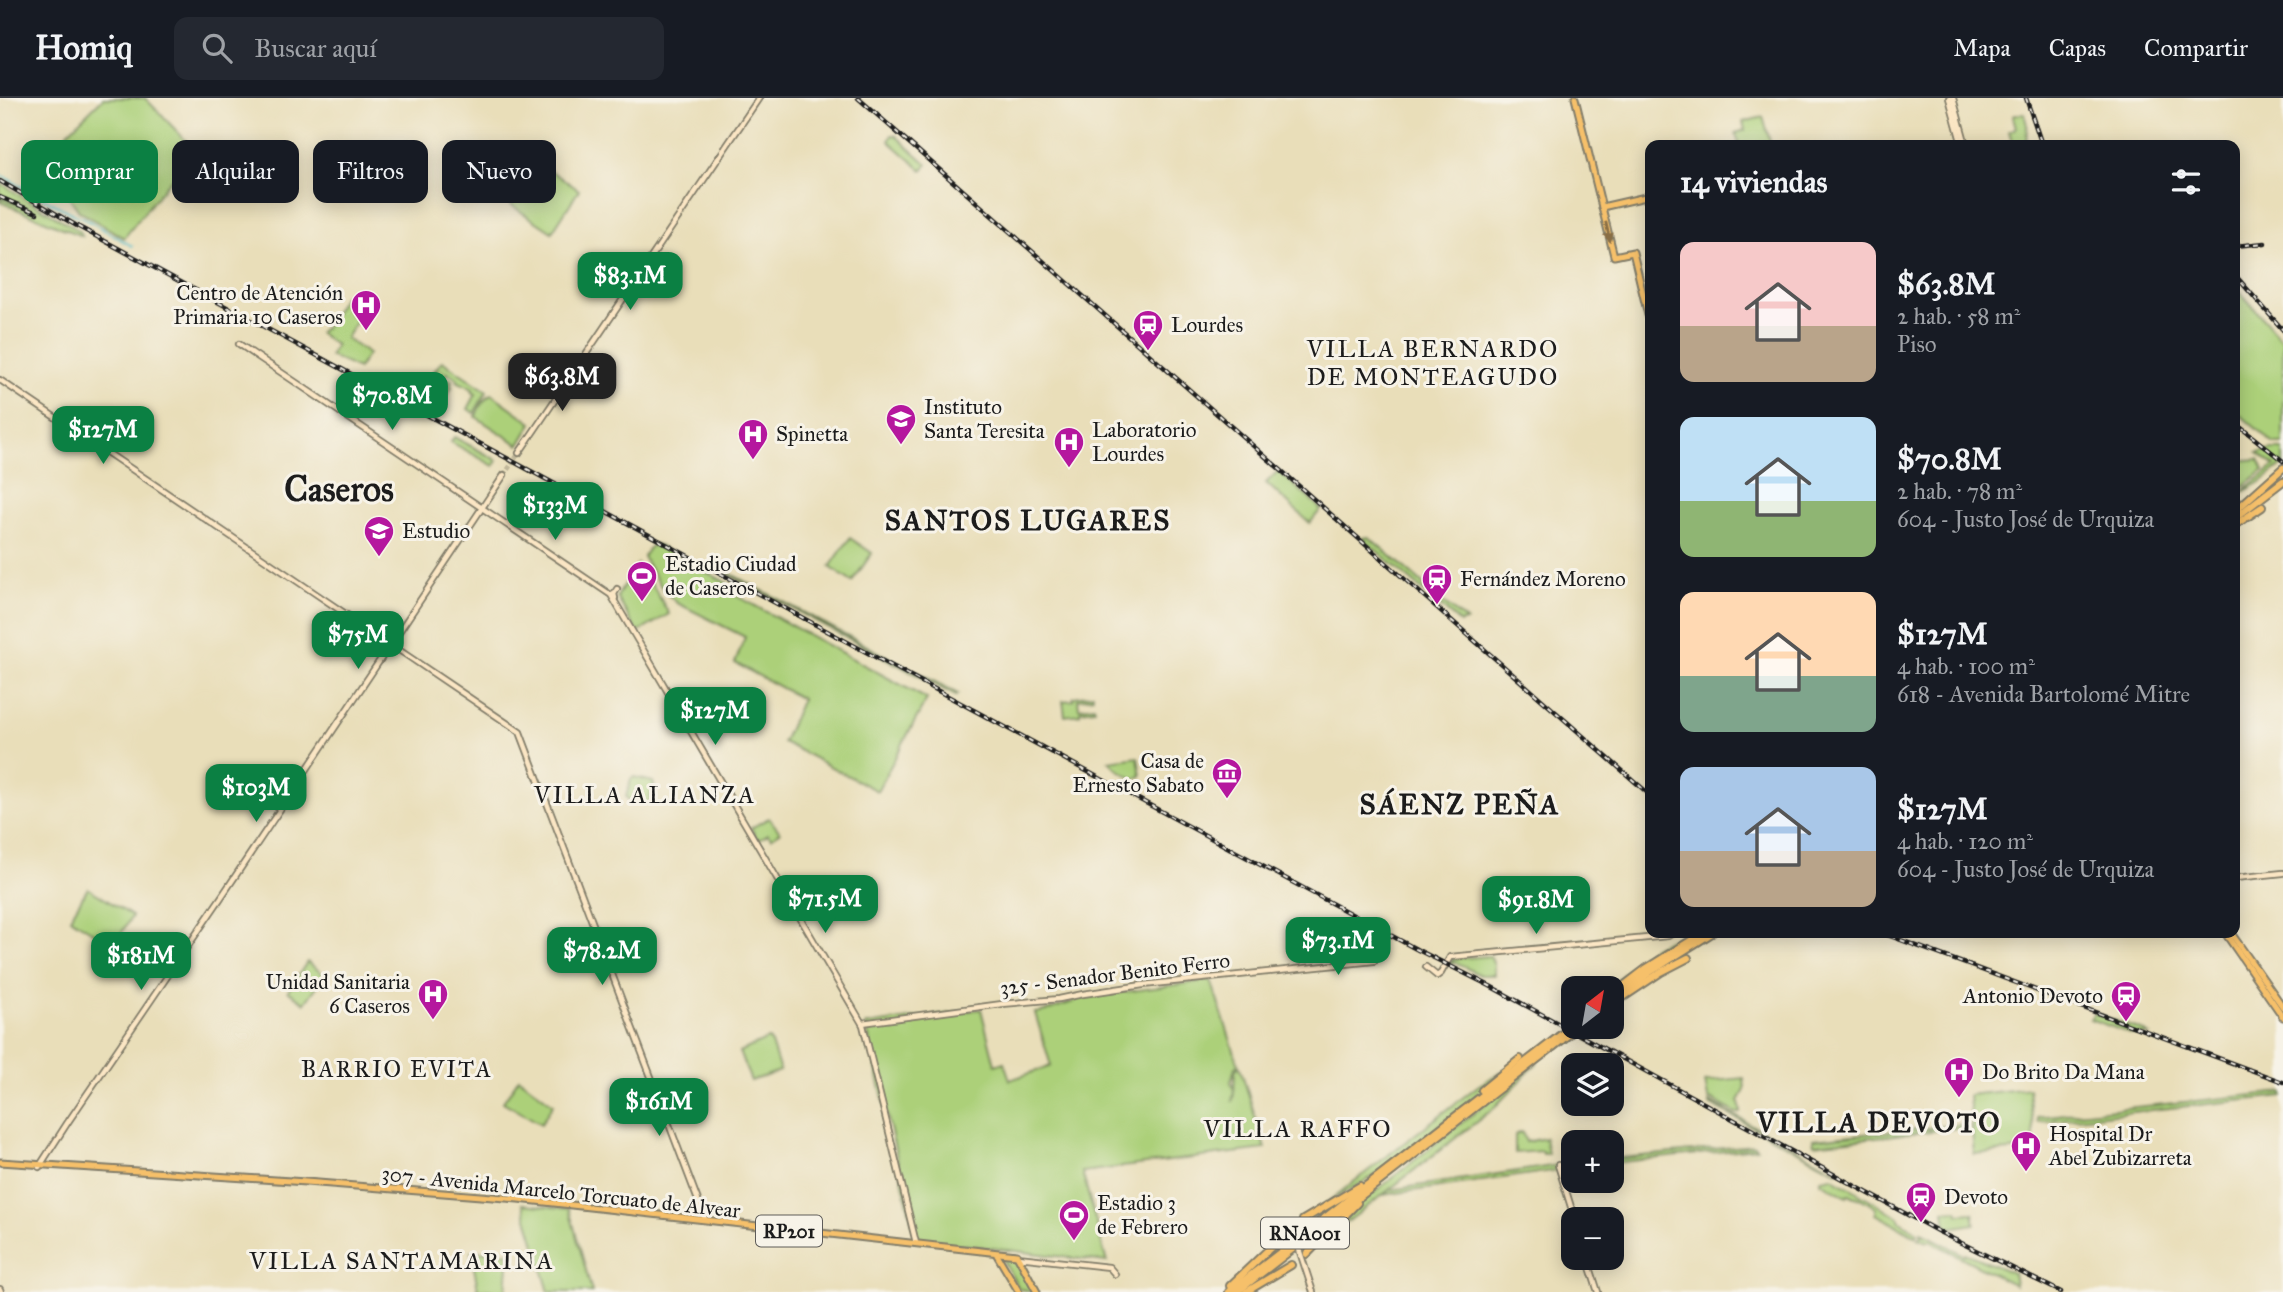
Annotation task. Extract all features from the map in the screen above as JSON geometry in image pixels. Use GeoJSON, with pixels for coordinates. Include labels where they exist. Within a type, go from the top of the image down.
{"type":"FeatureCollection","features":[{"type":"Feature","properties":{"kind":"highway"},"geometry":{"type":"LineString","coordinates":[[2240,507],[2283,468]]}},
{"type":"Feature","properties":{"kind":"highway"},"geometry":{"type":"LineString","coordinates":[[2240,508],[2283,475]]}},
{"type":"Feature","properties":{"kind":"highway"},"geometry":{"type":"LineString","coordinates":[[2240,514],[2283,481]]}},
{"type":"Feature","properties":{"kind":"highway"},"geometry":{"type":"LineString","coordinates":[[2240,522],[2262,507]]}},
{"type":"Feature","properties":{"kind":"highway"},"geometry":{"type":"LineString","coordinates":[[1624,986],[1695,938]]}},
{"type":"Feature","properties":{"kind":"highway"},"geometry":{"type":"LineString","coordinates":[[1624,993],[1656,968],[1704,938]]}},
{"type":"Feature","properties":{"kind":"highway"},"geometry":{"type":"LineString","coordinates":[[1624,995],[1688,958]]}},
{"type":"Feature","properties":{"kind":"highway","name":"RNA001"},"geometry":{"type":"LineString","coordinates":[[1227,1292],[1382,1177],[1453,1118],[1560,1038]]}},
{"type":"Feature","properties":{"kind":"highway","name":"RNA001"},"geometry":{"type":"LineString","coordinates":[[1237,1292],[1560,1038]]}},
{"type":"Feature","properties":{"kind":"highway"},"geometry":{"type":"LineString","coordinates":[[1453,1118],[1520,1059]]}},
{"type":"Feature","properties":{"kind":"highway"},"geometry":{"type":"LineString","coordinates":[[1303,1220],[1382,1177]]}},
{"type":"Feature","properties":{"kind":"highway"},"geometry":{"type":"LineString","coordinates":[[1307,1254],[1382,1177]]}},
{"type":"Feature","properties":{"kind":"highway"},"geometry":{"type":"LineString","coordinates":[[1227,1292],[1290,1229]]}},
{"type":"Feature","properties":{"kind":"highway"},"geometry":{"type":"LineString","coordinates":[[1246,1292],[1292,1265]]}},
{"type":"Feature","properties":{"kind":"main road"},"geometry":{"type":"LineString","coordinates":[[519,453],[759,98]]}},
{"type":"Feature","properties":{"kind":"main road"},"geometry":{"type":"LineString","coordinates":[[1575,98],[1614,256],[1633,252],[1645,303]]}},
{"type":"Feature","properties":{"kind":"main road"},"geometry":{"type":"LineString","coordinates":[[1951,98],[1963,140]]}},
{"type":"Feature","properties":{"kind":"main road"},"geometry":{"type":"LineString","coordinates":[[1602,207],[1645,196]]}},
{"type":"Feature","properties":{"kind":"main road"},"geometry":{"type":"LineString","coordinates":[[1601,199],[1610,206]]}},
{"type":"Feature","properties":{"kind":"main road"},"geometry":{"type":"LineString","coordinates":[[239,344],[611,595],[862,1023],[917,1245]]}},
{"type":"Feature","properties":{"kind":"main road"},"geometry":{"type":"LineString","coordinates":[[0,380],[520,732],[705,1219]]}},
{"type":"Feature","properties":{"kind":"main road"},"geometry":{"type":"LineString","coordinates":[[39,1166],[505,475]]}},
{"type":"Feature","properties":{"kind":"main road"},"geometry":{"type":"LineString","coordinates":[[617,589],[614,595],[618,605]]}},
{"type":"Feature","properties":{"kind":"main road"},"geometry":{"type":"LineString","coordinates":[[2240,877],[2283,873]]}},
{"type":"Feature","properties":{"kind":"main road"},"geometry":{"type":"LineString","coordinates":[[1426,967],[1437,976],[1450,957],[1645,937]]}},
{"type":"Feature","properties":{"kind":"main road"},"geometry":{"type":"LineString","coordinates":[[2228,938],[2283,1017]]}},
{"type":"Feature","properties":{"kind":"main road"},"geometry":{"type":"LineString","coordinates":[[2235,938],[2283,1007]]}},
{"type":"Feature","properties":{"kind":"main road","name":"325 - Senador Benito Ferro"},"geometry":{"type":"LineString","coordinates":[[862,1023],[1059,999],[1143,985],[1374,961]]}},
{"type":"Feature","properties":{"kind":"main road","name":"307 - Avenida Marcelo Torcuato de Alvear"},"geometry":{"type":"LineString","coordinates":[[0,1163],[524,1199],[1108,1267],[1115,1274]]}},
{"type":"Feature","properties":{"kind":"main road"},"geometry":{"type":"LineString","coordinates":[[1558,1165],[1571,1207]]}},
{"type":"Feature","properties":{"kind":"main road"},"geometry":{"type":"LineString","coordinates":[[1290,1229],[1295,1236],[1313,1292]]}},
{"type":"Feature","properties":{"kind":"main road","name":"307 - Avenida Marcelo Torcuato de Alvear"},"geometry":{"type":"LineString","coordinates":[[917,1245],[1115,1266]]}},
{"type":"Feature","properties":{"kind":"main road"},"geometry":{"type":"LineString","coordinates":[[997,1255],[1019,1292]]}},
{"type":"Feature","properties":{"kind":"main road"},"geometry":{"type":"LineString","coordinates":[[1017,1256],[1037,1292]]}},
{"type":"Feature","properties":{"kind":"main road"},"geometry":{"type":"LineString","coordinates":[[1591,1270],[1598,1292]]}},
{"type":"Feature","properties":{"kind":"green space"},"geometry":{"type":"Polygon","coordinates":[[[103,98],[145,98],[185,140],[172,140],[172,179],[158,195],[158,140],[60,140],[103,98]]]}},
{"type":"Feature","properties":{"kind":"green space"},"geometry":{"type":"Polygon","coordinates":[[[2024,113],[2026,140],[2012,140],[2009,131],[2016,128],[2013,116],[2024,113]]]}},
{"type":"Feature","properties":{"kind":"green space"},"geometry":{"type":"Polygon","coordinates":[[[1763,117],[1770,140],[1738,140],[1736,133],[1745,130],[1743,122],[1763,117]]]}},
{"type":"Feature","properties":{"kind":"green space"},"geometry":{"type":"Polygon","coordinates":[[[892,135],[927,164],[924,170],[889,141],[892,135]]]}},
{"type":"Feature","properties":{"kind":"green space"},"geometry":{"type":"Polygon","coordinates":[[[556,174],[579,190],[552,232],[511,205],[556,203],[556,174]]]}},
{"type":"Feature","properties":{"kind":"green space"},"geometry":{"type":"Polygon","coordinates":[[[0,183],[21,196],[21,203],[33,203],[80,231],[82,236],[0,202],[0,198],[18,205],[0,196],[0,183]]]}},
{"type":"Feature","properties":{"kind":"green space"},"geometry":{"type":"Polygon","coordinates":[[[73,203],[152,203],[124,238],[79,211],[73,203]]]}},
{"type":"Feature","properties":{"kind":"green space"},"geometry":{"type":"Polygon","coordinates":[[[2240,292],[2283,341],[2283,444],[2274,444],[2240,414],[2240,292]]]}},
{"type":"Feature","properties":{"kind":"green space"},"geometry":{"type":"Polygon","coordinates":[[[343,297],[363,310],[346,338],[368,354],[358,369],[330,356],[336,345],[319,333],[330,322],[343,297]]]}},
{"type":"Feature","properties":{"kind":"green space"},"geometry":{"type":"Polygon","coordinates":[[[442,361],[487,391],[474,413],[468,409],[476,394],[472,392],[473,389],[448,373],[445,377],[452,381],[452,387],[446,398],[438,394],[430,407],[412,397],[421,384],[424,386],[429,379],[442,387],[444,382],[434,371],[442,361]]]}},
{"type":"Feature","properties":{"kind":"green space"},"geometry":{"type":"Polygon","coordinates":[[[492,394],[532,423],[519,445],[476,417],[482,404],[492,394]]]}},
{"type":"Feature","properties":{"kind":"green space"},"geometry":{"type":"Polygon","coordinates":[[[454,437],[497,460],[494,466],[451,442],[454,437]]]}},
{"type":"Feature","properties":{"kind":"green space"},"geometry":{"type":"Polygon","coordinates":[[[2283,450],[2283,465],[2240,494],[2275,466],[2258,453],[2283,450]]]}},
{"type":"Feature","properties":{"kind":"green space"},"geometry":{"type":"Polygon","coordinates":[[[2259,459],[2264,470],[2240,489],[2240,461],[2259,459]]]}},
{"type":"Feature","properties":{"kind":"green space"},"geometry":{"type":"Polygon","coordinates":[[[1278,471],[1321,509],[1310,523],[1266,483],[1278,471]]]}},
{"type":"Feature","properties":{"kind":"green space"},"geometry":{"type":"Polygon","coordinates":[[[1369,537],[1466,621],[1460,623],[1362,538],[1369,537]]]}},
{"type":"Feature","properties":{"kind":"green space"},"geometry":{"type":"Polygon","coordinates":[[[850,538],[872,553],[852,582],[830,567],[850,538]]]}},
{"type":"Feature","properties":{"kind":"green space"},"geometry":{"type":"Polygon","coordinates":[[[655,544],[738,589],[735,595],[927,699],[877,791],[783,742],[802,699],[735,663],[745,637],[677,603],[664,591],[643,557],[655,544]]]}},
{"type":"Feature","properties":{"kind":"green space","name":"Estadio Ciudad de Caseros"},"geometry":{"type":"Polygon","coordinates":[[[637,564],[647,575],[669,614],[639,632],[617,597],[637,564]]]}},
{"type":"Feature","properties":{"kind":"green space"},"geometry":{"type":"Polygon","coordinates":[[[709,564],[727,572],[958,694],[956,696],[709,564]]]}},
{"type":"Feature","properties":{"kind":"green space"},"geometry":{"type":"Polygon","coordinates":[[[1093,694],[1093,697],[1078,699],[1079,708],[1094,706],[1095,709],[1065,716],[1063,701],[1093,694]]]}},
{"type":"Feature","properties":{"kind":"green space"},"geometry":{"type":"Polygon","coordinates":[[[1138,757],[1141,776],[1134,779],[1109,761],[1138,757]]]}},
{"type":"Feature","properties":{"kind":"green space"},"geometry":{"type":"Polygon","coordinates":[[[634,777],[653,782],[649,802],[646,804],[626,797],[634,777]]]}},
{"type":"Feature","properties":{"kind":"green space"},"geometry":{"type":"Polygon","coordinates":[[[769,818],[780,832],[771,838],[768,834],[758,840],[751,828],[769,818]]]}},
{"type":"Feature","properties":{"kind":"green space"},"geometry":{"type":"Polygon","coordinates":[[[1566,879],[1569,901],[1554,903],[1551,881],[1566,879]]]}},
{"type":"Feature","properties":{"kind":"green space"},"geometry":{"type":"Polygon","coordinates":[[[88,888],[132,916],[114,945],[70,918],[88,888]]]}},
{"type":"Feature","properties":{"kind":"green space"},"geometry":{"type":"Polygon","coordinates":[[[1673,938],[1689,938],[1624,982],[1624,976],[1621,976],[1648,951],[1673,938]]]}},
{"type":"Feature","properties":{"kind":"green space"},"geometry":{"type":"Polygon","coordinates":[[[1490,956],[1494,975],[1480,975],[1453,961],[1452,964],[1449,962],[1452,959],[1490,956]]]}},
{"type":"Feature","properties":{"kind":"green space"},"geometry":{"type":"Polygon","coordinates":[[[307,962],[325,975],[305,1003],[288,991],[307,962]]]}},
{"type":"Feature","properties":{"kind":"green space"},"geometry":{"type":"Polygon","coordinates":[[[1211,980],[1239,1066],[1235,1067],[1231,1082],[1234,1090],[1232,1102],[1234,1095],[1236,1068],[1240,1067],[1265,1149],[1082,1172],[1107,1262],[916,1239],[866,1025],[981,1009],[995,1065],[1004,1062],[1010,1080],[1051,1066],[1035,1013],[1074,1002],[1074,999],[1211,980]]]}},
{"type":"Feature","properties":{"kind":"green space"},"geometry":{"type":"Polygon","coordinates":[[[2094,1013],[2149,1035],[2131,1034],[2090,1019],[2094,1013]]]}},
{"type":"Feature","properties":{"kind":"green space"},"geometry":{"type":"Polygon","coordinates":[[[768,1039],[780,1071],[751,1081],[739,1052],[768,1039]]]}},
{"type":"Feature","properties":{"kind":"green space"},"geometry":{"type":"Polygon","coordinates":[[[1538,1062],[1493,1109],[1323,1241],[1362,1202],[1538,1062]]]}},
{"type":"Feature","properties":{"kind":"green space"},"geometry":{"type":"Polygon","coordinates":[[[1506,1069],[1377,1174],[1325,1204],[1479,1085],[1506,1069]]]}},
{"type":"Feature","properties":{"kind":"green space"},"geometry":{"type":"Polygon","coordinates":[[[519,1078],[553,1104],[541,1124],[503,1102],[519,1078]]]}},
{"type":"Feature","properties":{"kind":"green space"},"geometry":{"type":"Polygon","coordinates":[[[1744,1078],[1745,1090],[1739,1101],[1741,1113],[1708,1098],[1705,1082],[1744,1078]]]}},
{"type":"Feature","properties":{"kind":"green space"},"geometry":{"type":"Polygon","coordinates":[[[2029,1088],[2035,1149],[1974,1154],[1969,1095],[2029,1088]]]}},
{"type":"Feature","properties":{"kind":"green space"},"geometry":{"type":"Polygon","coordinates":[[[2283,1092],[2283,1096],[2038,1122],[2038,1117],[2283,1092]]]}},
{"type":"Feature","properties":{"kind":"green space"},"geometry":{"type":"Polygon","coordinates":[[[1709,1104],[1837,1171],[1838,1172],[1709,1104]]]}},
{"type":"Feature","properties":{"kind":"green space"},"geometry":{"type":"Polygon","coordinates":[[[1967,1124],[1968,1127],[1814,1144],[1813,1139],[1967,1124]]]}},
{"type":"Feature","properties":{"kind":"green space"},"geometry":{"type":"Polygon","coordinates":[[[1522,1132],[1526,1142],[1545,1138],[1548,1154],[1543,1154],[1542,1151],[1515,1153],[1515,1135],[1522,1132]]]}},
{"type":"Feature","properties":{"kind":"green space"},"geometry":{"type":"Polygon","coordinates":[[[1755,1145],[1757,1148],[1624,1162],[1624,1158],[1755,1145]]]}},
{"type":"Feature","properties":{"kind":"green space"},"geometry":{"type":"Polygon","coordinates":[[[1561,1165],[1561,1170],[1383,1195],[1390,1190],[1561,1165]]]}},
{"type":"Feature","properties":{"kind":"green space"},"geometry":{"type":"Polygon","coordinates":[[[1832,1177],[1899,1217],[1899,1220],[1918,1232],[1916,1236],[1876,1214],[1876,1208],[1862,1199],[1848,1195],[1847,1197],[1821,1182],[1821,1179],[1832,1177]]]}},
{"type":"Feature","properties":{"kind":"green space"},"geometry":{"type":"Polygon","coordinates":[[[523,1204],[569,1209],[592,1292],[549,1292],[523,1204]]]}},
{"type":"Feature","properties":{"kind":"green space"},"geometry":{"type":"Polygon","coordinates":[[[1957,1210],[1958,1214],[1973,1213],[1975,1224],[1949,1228],[1946,1226],[1944,1211],[1957,1210]]]}},
{"type":"Feature","properties":{"kind":"green space"},"geometry":{"type":"Polygon","coordinates":[[[1921,1232],[1924,1233],[1923,1236],[1925,1234],[1964,1255],[1965,1253],[2013,1273],[2015,1285],[1930,1241],[1918,1238],[1921,1232]]]}},
{"type":"Feature","properties":{"kind":"green space"},"geometry":{"type":"Polygon","coordinates":[[[471,1251],[509,1253],[506,1291],[478,1289],[471,1251]]]}},
{"type":"Feature","properties":{"kind":"green space"},"geometry":{"type":"Polygon","coordinates":[[[1001,1257],[1016,1259],[1033,1291],[1019,1289],[1001,1257]]]}},
{"type":"Feature","properties":{"kind":"waterway"},"geometry":{"type":"LineString","coordinates":[[0,175],[79,217]]}},
{"type":"Feature","properties":{"kind":"waterway"},"geometry":{"type":"LineString","coordinates":[[82,217],[132,246]]}},
{"type":"Feature","properties":{"kind":"tunnel"},"geometry":{"type":"LineString","coordinates":[[504,475],[519,453]]}},
{"type":"Feature","properties":{"kind":"railway"},"geometry":{"type":"LineString","coordinates":[[858,98],[1645,791]]}},
{"type":"Feature","properties":{"kind":"railway"},"geometry":{"type":"LineString","coordinates":[[2026,98],[2040,140]]}},
{"type":"Feature","properties":{"kind":"railway"},"geometry":{"type":"LineString","coordinates":[[0,181],[77,226],[1418,950],[1490,986],[1939,1232],[2061,1292]]}},
{"type":"Feature","properties":{"kind":"railway"},"geometry":{"type":"LineString","coordinates":[[0,197],[37,213]]}},
{"type":"Feature","properties":{"kind":"railway"},"geometry":{"type":"LineString","coordinates":[[2240,246],[2265,243]]}},
{"type":"Feature","properties":{"kind":"railway"},"geometry":{"type":"LineString","coordinates":[[2240,281],[2283,330]]}},
{"type":"Feature","properties":{"kind":"railway"},"geometry":{"type":"LineString","coordinates":[[2240,427],[2283,461]]}},
{"type":"Feature","properties":{"kind":"railway"},"geometry":{"type":"LineString","coordinates":[[1895,938],[2283,1082]]}},
{"type":"Feature","properties":{"kind":"place","name":"Centro de Atención Primaria 10 Caseros"},"geometry":{"type":"Point","coordinates":[366,332]}},
{"type":"Feature","properties":{"kind":"place","name":"Lourdes"},"geometry":{"type":"Point","coordinates":[1148,352]}},
{"type":"Feature","properties":{"kind":"place","name":"Instituto Santa Teresita"},"geometry":{"type":"Point","coordinates":[901,446]}},
{"type":"Feature","properties":{"kind":"place","name":"Spinetta"},"geometry":{"type":"Point","coordinates":[753,461]}},
{"type":"Feature","properties":{"kind":"place","name":"Laboratorio Lourdes"},"geometry":{"type":"Point","coordinates":[1069,469]}},
{"type":"Feature","properties":{"kind":"place","name":"Estudio"},"geometry":{"type":"Point","coordinates":[379,558]}},
{"type":"Feature","properties":{"kind":"place","name":"Estadio Ciudad de Caseros"},"geometry":{"type":"Point","coordinates":[642,603]}},
{"type":"Feature","properties":{"kind":"place","name":"Fernández Moreno"},"geometry":{"type":"Point","coordinates":[1437,606]}},
{"type":"Feature","properties":{"kind":"place","name":"Casa de Ernesto Sabato"},"geometry":{"type":"Point","coordinates":[1227,800]}},
{"type":"Feature","properties":{"kind":"place","name":"Unidad Sanitaria 6 Caseros"},"geometry":{"type":"Point","coordinates":[433,1021]}},
{"type":"Feature","properties":{"kind":"place","name":"Antonio Devoto"},"geometry":{"type":"Point","coordinates":[2126,1023]}},
{"type":"Feature","properties":{"kind":"place","name":"Do Brito Da Mana"},"geometry":{"type":"Point","coordinates":[1959,1099]}},
{"type":"Feature","properties":{"kind":"place","name":"Hospital Dr Abel Zubizarreta"},"geometry":{"type":"Point","coordinates":[2026,1173]}},
{"type":"Feature","properties":{"kind":"place","name":"Devoto"},"geometry":{"type":"Point","coordinates":[1921,1224]}},
{"type":"Feature","properties":{"kind":"place","name":"Estadio 3 de Febrero"},"geometry":{"type":"Point","coordinates":[1074,1242]}},
{"type":"Feature","properties":{"kind":"district","name":"VILLA BERNARDO DE MONTEAGUDO"},"geometry":{"type":"Point","coordinates":[1433,363]}},
{"type":"Feature","properties":{"kind":"district","name":"Caseros"},"geometry":{"type":"Point","coordinates":[339,489]}},
{"type":"Feature","properties":{"kind":"district","name":"SANTOS LUGARES"},"geometry":{"type":"Point","coordinates":[1028,520]}},
{"type":"Feature","properties":{"kind":"district","name":"VILLA ALIANZA"},"geometry":{"type":"Point","coordinates":[645,795]}},
{"type":"Feature","properties":{"kind":"district","name":"SÁENZ PEÑA"},"geometry":{"type":"Point","coordinates":[1460,804]}},
{"type":"Feature","properties":{"kind":"district","name":"BARRIO EVITA"},"geometry":{"type":"Point","coordinates":[397,1069]}},
{"type":"Feature","properties":{"kind":"district","name":"VILLA DEVOTO"},"geometry":{"type":"Point","coordinates":[1879,1122]}},
{"type":"Feature","properties":{"kind":"district","name":"VILLA RAFFO"},"geometry":{"type":"Point","coordinates":[1298,1129]}},
{"type":"Feature","properties":{"kind":"district","name":"VILLA SANTAMARINA"},"geometry":{"type":"Point","coordinates":[402,1261]}}]}
